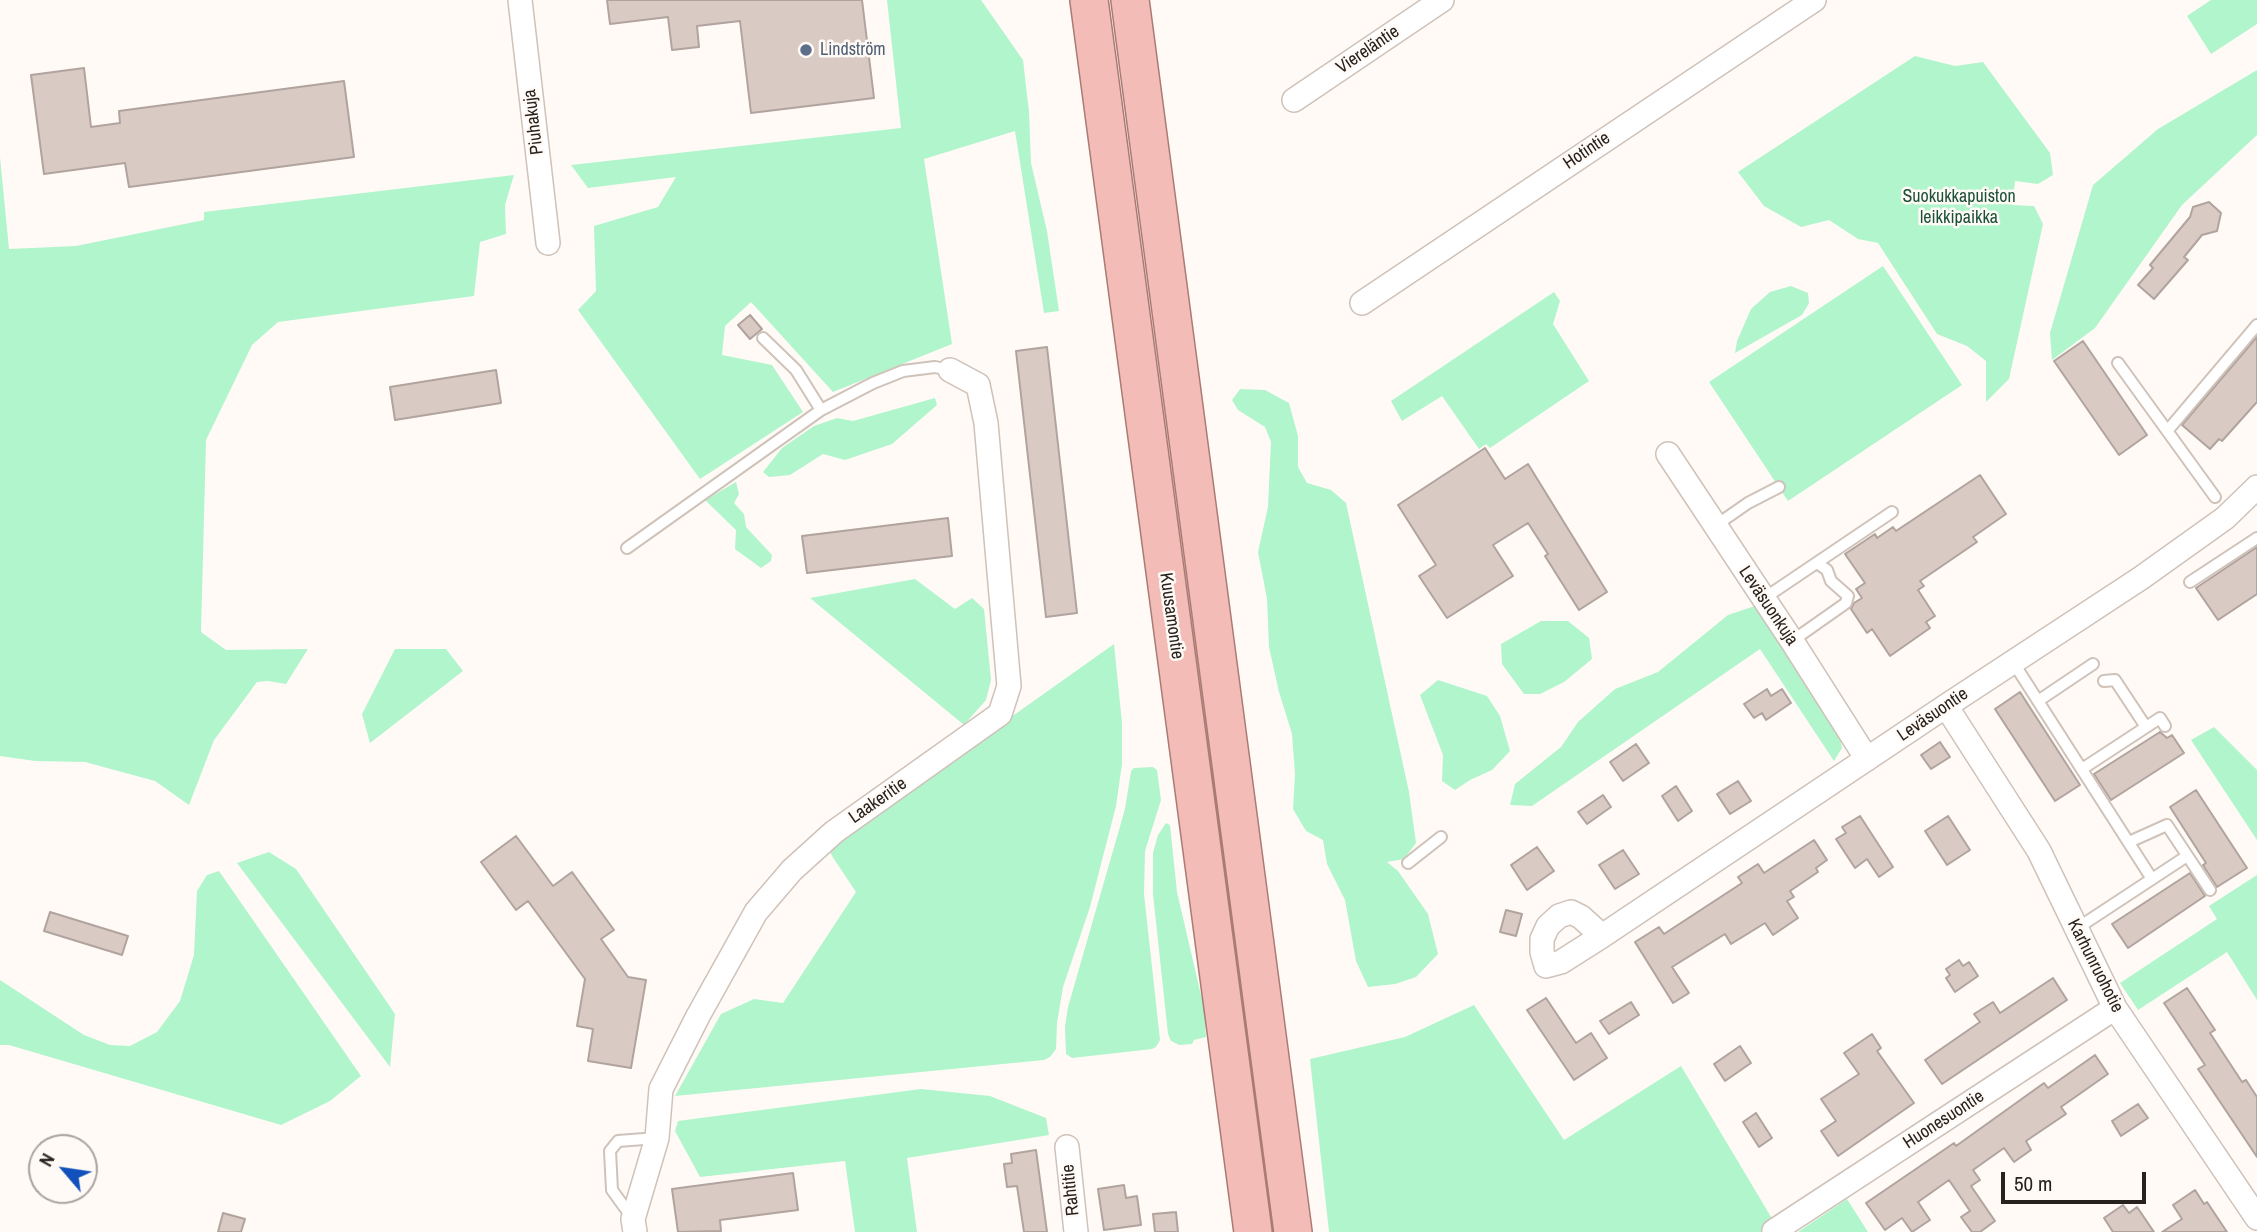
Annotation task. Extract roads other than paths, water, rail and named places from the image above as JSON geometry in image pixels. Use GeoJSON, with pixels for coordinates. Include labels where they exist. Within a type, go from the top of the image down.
{"type":"FeatureCollection","features":[{"type":"Feature","properties":{"kind":"highway","name":"Kuusamontie"},"geometry":{"type":"LineString","coordinates":[[1089,0],[1253,1232]]}},
{"type":"Feature","properties":{"kind":"highway"},"geometry":{"type":"LineString","coordinates":[[1130,0],[1293,1232]]}},
{"type":"Feature","properties":{"kind":"street","name":"Piuhakuja"},"geometry":{"type":"LineString","coordinates":[[520,0],[548,243]]}},
{"type":"Feature","properties":{"kind":"street","name":"Viereläntie"},"geometry":{"type":"LineString","coordinates":[[1294,100],[1442,0]]}},
{"type":"Feature","properties":{"kind":"street","name":"Hotintie"},"geometry":{"type":"LineString","coordinates":[[1362,303],[1814,0]]}},
{"type":"Feature","properties":{"kind":"street","name":"Laakeritie"},"geometry":{"type":"LineString","coordinates":[[634,1226],[657,1138],[662,1089],[698,1016],[756,912],[792,870],[834,832],[1000,714],[1009,686],[986,423],[978,385],[950,370]]}},
{"type":"Feature","properties":{"kind":"street","name":"Leväsuonkuja"},"geometry":{"type":"LineString","coordinates":[[1668,454],[1792,640],[1867,759]]}},
{"type":"Feature","properties":{"kind":"street","name":"Leväsuontie"},"geometry":{"type":"LineString","coordinates":[[1602,936],[2214,526],[2256,490]]}},
{"type":"Feature","properties":{"kind":"street","name":"Karhunruohotie"},"geometry":{"type":"LineString","coordinates":[[1946,706],[2039,851],[2115,1008],[2257,1218]]}},
{"type":"Feature","properties":{"kind":"street","name":"Huonesuontie"},"geometry":{"type":"LineString","coordinates":[[1774,1231],[2115,1008]]}},
{"type":"Feature","properties":{"kind":"street","name":"Rahtitie"},"geometry":{"type":"LineString","coordinates":[[1067,1147],[1076,1232]]}},
{"type":"Feature","properties":{"kind":"lane"},"geometry":{"type":"LineString","coordinates":[[2168,430],[2257,325]]}},
{"type":"Feature","properties":{"kind":"lane"},"geometry":{"type":"LineString","coordinates":[[763,338],[796,370],[821,410]]}},
{"type":"Feature","properties":{"kind":"lane"},"geometry":{"type":"LineString","coordinates":[[2118,363],[2215,498]]}},
{"type":"Feature","properties":{"kind":"lane"},"geometry":{"type":"LineString","coordinates":[[627,548],[821,410],[903,371],[936,367],[950,370]]}},
{"type":"Feature","properties":{"kind":"lane"},"geometry":{"type":"LineString","coordinates":[[1715,526],[1748,503],[1779,487]]}},
{"type":"Feature","properties":{"kind":"lane"},"geometry":{"type":"LineString","coordinates":[[1763,599],[1892,513]]}},
{"type":"Feature","properties":{"kind":"lane"},"geometry":{"type":"LineString","coordinates":[[2190,582],[2257,538]]}},
{"type":"Feature","properties":{"kind":"lane"},"geometry":{"type":"LineString","coordinates":[[1792,640],[1846,603],[1848,596],[1831,581],[1827,570],[1816,564]]}},
{"type":"Feature","properties":{"kind":"lane"},"geometry":{"type":"LineString","coordinates":[[2013,662],[2152,879]]}},
{"type":"Feature","properties":{"kind":"lane"},"geometry":{"type":"LineString","coordinates":[[2038,701],[2093,664]]}},
{"type":"Feature","properties":{"kind":"lane"},"geometry":{"type":"LineString","coordinates":[[2104,681],[2115,680],[2146,727]]}},
{"type":"Feature","properties":{"kind":"lane"},"geometry":{"type":"LineString","coordinates":[[2082,769],[2160,718],[2165,726]]}},
{"type":"Feature","properties":{"kind":"lane"},"geometry":{"type":"LineString","coordinates":[[2129,842],[2167,825],[2210,890]]}},
{"type":"Feature","properties":{"kind":"lane"},"geometry":{"type":"LineString","coordinates":[[1408,863],[1441,837]]}},
{"type":"Feature","properties":{"kind":"lane"},"geometry":{"type":"LineString","coordinates":[[2076,929],[2188,856]]}},
{"type":"Feature","properties":{"kind":"lane"},"geometry":{"type":"LineString","coordinates":[[634,1226],[612,1190],[610,1151],[618,1141],[657,1138]]}},
{"type":"Feature","properties":{"kind":"place","name":"Lindström"},"geometry":{"type":"Point","coordinates":[806,50]}},
{"type":"Feature","properties":{"kind":"park label","name":"Suokukkapuiston leikkipaikka"},"geometry":{"type":"Point","coordinates":[1959,207]}}]}
